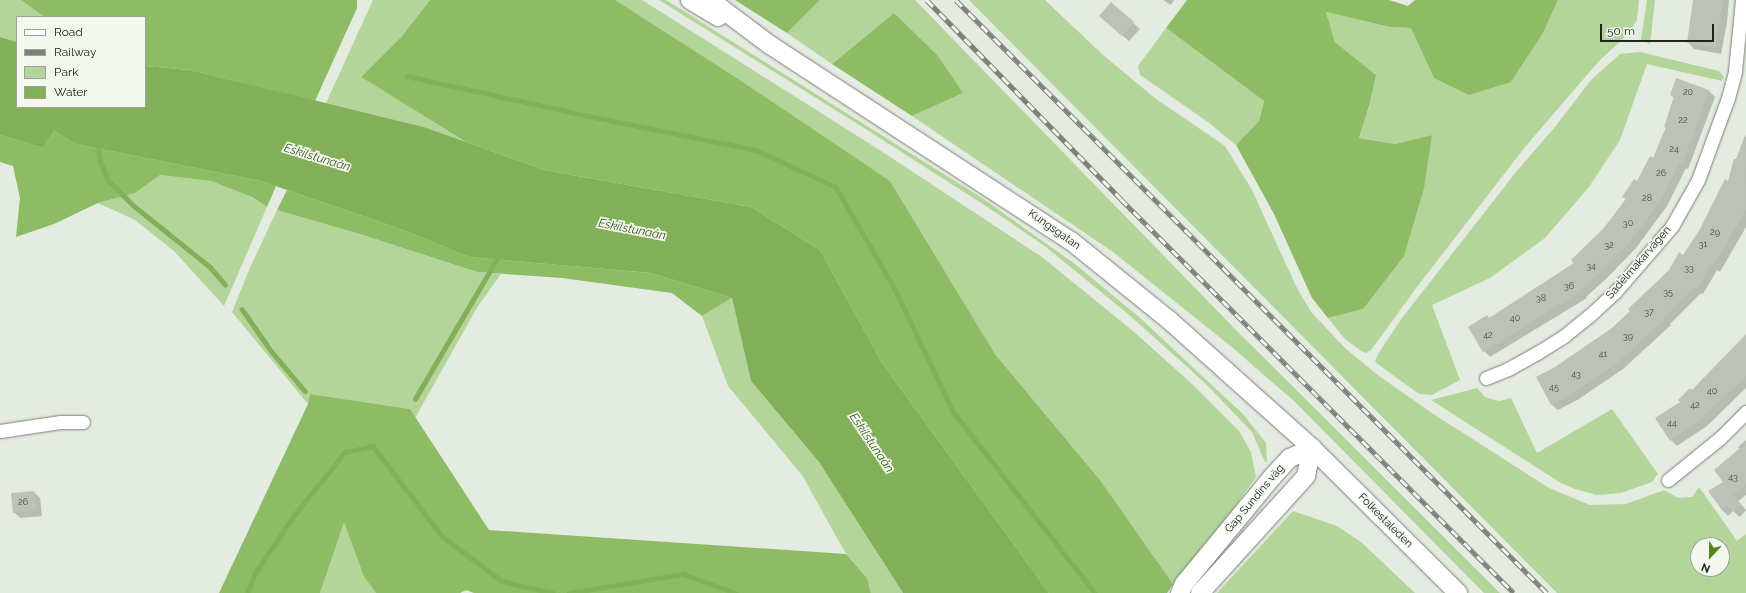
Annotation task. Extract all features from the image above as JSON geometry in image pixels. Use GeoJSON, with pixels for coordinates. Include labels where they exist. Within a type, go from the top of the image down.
{"type":"FeatureCollection","features":[{"type":"Feature","properties":{"kind":"main road","name":"Kungsgatan"},"geometry":{"type":"LineString","coordinates":[[690,0],[722,20],[770,45]]}},
{"type":"Feature","properties":{"kind":"main road","name":"Kungsgatan"},"geometry":{"type":"LineString","coordinates":[[710,0],[770,45],[1071,241],[1169,320],[1312,448]]}},
{"type":"Feature","properties":{"kind":"main road","name":"Gap Sundins väg"},"geometry":{"type":"LineString","coordinates":[[1180,593],[1184,584],[1273,476],[1290,458],[1312,448]]}},
{"type":"Feature","properties":{"kind":"main road","name":"Gap Sundins väg"},"geometry":{"type":"LineString","coordinates":[[1200,593],[1306,476],[1312,448]]}},
{"type":"Feature","properties":{"kind":"main road","name":"Folkestaleden"},"geometry":{"type":"LineString","coordinates":[[1312,448],[1458,593]]}},
{"type":"Feature","properties":{"kind":"street","name":"Sadelmakarvägen"},"geometry":{"type":"LineString","coordinates":[[1486,378],[1508,369],[1537,353],[1577,326],[1615,292],[1672,226],[1698,180],[1740,72],[1742,0]]}},
{"type":"Feature","properties":{"kind":"street"},"geometry":{"type":"LineString","coordinates":[[1668,480],[1720,438],[1746,412]]}},
{"type":"Feature","properties":{"kind":"street"},"geometry":{"type":"LineString","coordinates":[[0,430],[60,422],[83,422]]}},
{"type":"Feature","properties":{"kind":"green space"},"geometry":{"type":"Polygon","coordinates":[[[0,0],[21,0],[43,16],[16,16],[16,42],[0,37],[0,0]]]}},
{"type":"Feature","properties":{"kind":"green space"},"geometry":{"type":"Polygon","coordinates":[[[373,0],[430,0],[402,36],[361,77],[466,142],[424,127],[326,103],[373,0]]]}},
{"type":"Feature","properties":{"kind":"green space"},"geometry":{"type":"Polygon","coordinates":[[[615,0],[642,0],[878,149],[1042,257],[1133,331],[1191,383],[1239,431],[1251,452],[1256,477],[1202,553],[1173,584],[1100,480],[995,354],[890,181],[615,0]]]}},
{"type":"Feature","properties":{"kind":"green space"},"geometry":{"type":"Polygon","coordinates":[[[659,0],[666,0],[982,198],[1075,264],[1139,317],[1244,415],[1266,443],[1267,462],[1265,462],[1252,432],[1204,382],[1128,314],[1046,247],[992,210],[864,128],[659,0]]]}},
{"type":"Feature","properties":{"kind":"green space"},"geometry":{"type":"Polygon","coordinates":[[[820,0],[915,0],[1237,331],[1500,593],[1484,593],[1294,401],[1233,348],[1113,252],[912,116],[963,93],[894,13],[832,64],[787,33],[820,0]]]}},
{"type":"Feature","properties":{"kind":"green space"},"geometry":{"type":"Polygon","coordinates":[[[969,0],[1045,0],[1103,55],[1156,99],[1225,146],[1252,190],[1296,286],[1311,312],[1346,349],[1379,376],[1432,413],[1549,488],[1590,505],[1626,504],[1664,490],[1678,498],[1692,497],[1699,487],[1737,541],[1746,534],[1746,593],[1557,593],[969,0]]]}},
{"type":"Feature","properties":{"kind":"green space"},"geometry":{"type":"Polygon","coordinates":[[[1558,0],[1639,0],[1637,20],[1626,36],[1599,61],[1525,147],[1417,287],[1371,350],[1366,353],[1361,351],[1344,338],[1328,318],[1363,309],[1432,135],[1395,144],[1359,138],[1370,104],[1376,75],[1335,42],[1326,12],[1390,27],[1412,28],[1434,78],[1511,82],[1543,33],[1558,0]]]}},
{"type":"Feature","properties":{"kind":"green space"},"geometry":{"type":"Polygon","coordinates":[[[1647,0],[1655,0],[1650,44],[1641,40],[1647,0]]]}},
{"type":"Feature","properties":{"kind":"green space"},"geometry":{"type":"Polygon","coordinates":[[[1166,28],[1264,101],[1259,121],[1236,145],[1208,122],[1140,75],[1138,66],[1166,28]]]}},
{"type":"Feature","properties":{"kind":"green space"},"geometry":{"type":"Polygon","coordinates":[[[1640,52],[1719,71],[1724,77],[1722,81],[1647,64],[1620,140],[1589,187],[1545,238],[1490,278],[1432,305],[1460,380],[1432,395],[1419,394],[1375,362],[1378,354],[1402,318],[1516,172],[1555,127],[1591,80],[1620,54],[1640,52]]]}},
{"type":"Feature","properties":{"kind":"green space"},"geometry":{"type":"Polygon","coordinates":[[[160,175],[211,181],[250,196],[267,207],[224,306],[174,251],[135,220],[98,203],[135,193],[160,175]]]}},
{"type":"Feature","properties":{"kind":"green space"},"geometry":{"type":"Polygon","coordinates":[[[277,210],[363,235],[477,272],[501,274],[478,306],[415,418],[410,409],[310,394],[308,404],[232,312],[249,270],[277,210]]]}},
{"type":"Feature","properties":{"kind":"green space"},"geometry":{"type":"Polygon","coordinates":[[[732,298],[751,381],[819,462],[903,593],[871,593],[867,578],[846,554],[802,475],[728,386],[702,316],[732,298]]]}},
{"type":"Feature","properties":{"kind":"green space"},"geometry":{"type":"Polygon","coordinates":[[[1477,388],[1485,397],[1499,401],[1511,398],[1537,453],[1612,409],[1658,474],[1652,482],[1621,493],[1597,495],[1575,489],[1561,483],[1431,400],[1477,388]]]}},
{"type":"Feature","properties":{"kind":"green space"},"geometry":{"type":"Polygon","coordinates":[[[1293,511],[1337,526],[1361,542],[1415,593],[1217,593],[1293,511]]]}},
{"type":"Feature","properties":{"kind":"green space"},"geometry":{"type":"Polygon","coordinates":[[[344,521],[364,577],[376,593],[320,593],[344,521]]]}},
{"type":"Feature","properties":{"kind":"shaded area"},"geometry":{"type":"Polygon","coordinates":[[[21,0],[357,0],[357,8],[315,101],[190,70],[146,66],[146,16],[43,16],[21,0]]]}},
{"type":"Feature","properties":{"kind":"shaded area"},"geometry":{"type":"Polygon","coordinates":[[[430,0],[615,0],[735,77],[890,181],[995,354],[1100,480],[1173,584],[1167,593],[1049,593],[882,363],[820,250],[751,207],[544,170],[466,142],[361,77],[402,36],[430,0]]]}},
{"type":"Feature","properties":{"kind":"shaded area"},"geometry":{"type":"Polygon","coordinates":[[[735,0],[820,0],[787,33],[735,0]]]}},
{"type":"Feature","properties":{"kind":"shaded area"},"geometry":{"type":"Polygon","coordinates":[[[1187,0],[1389,0],[1408,6],[1415,0],[1558,0],[1543,33],[1511,82],[1469,95],[1434,78],[1411,28],[1390,27],[1326,12],[1335,42],[1376,75],[1370,103],[1359,138],[1395,144],[1432,135],[1424,188],[1404,256],[1363,309],[1328,318],[1312,298],[1274,214],[1236,145],[1259,121],[1264,101],[1166,28],[1187,0]]]}},
{"type":"Feature","properties":{"kind":"shaded area"},"geometry":{"type":"Polygon","coordinates":[[[894,13],[937,55],[963,93],[912,116],[832,64],[894,13]]]}},
{"type":"Feature","properties":{"kind":"shaded area"},"geometry":{"type":"Polygon","coordinates":[[[54,131],[76,144],[261,181],[276,186],[267,207],[252,197],[211,181],[160,175],[135,193],[98,203],[54,224],[16,237],[20,198],[13,166],[0,162],[0,135],[43,148],[54,131]]]}},
{"type":"Feature","properties":{"kind":"shaded area"},"geometry":{"type":"Polygon","coordinates":[[[287,190],[406,231],[469,257],[651,273],[732,298],[702,316],[672,293],[562,278],[477,272],[363,235],[277,210],[287,190]]]}},
{"type":"Feature","properties":{"kind":"shaded area"},"geometry":{"type":"Polygon","coordinates":[[[310,394],[410,409],[489,530],[846,554],[867,578],[871,593],[474,593],[466,590],[460,593],[376,593],[364,577],[344,522],[320,593],[219,593],[308,404],[310,394]]]}},
{"type":"Feature","properties":{"kind":"water","name":"Eskilstunaån"},"geometry":{"type":"Polygon","coordinates":[[[0,37],[16,42],[16,108],[146,108],[146,66],[190,70],[424,127],[544,170],[751,207],[820,250],[882,363],[1049,593],[903,593],[819,462],[751,381],[732,298],[651,273],[469,257],[406,231],[261,181],[76,144],[54,131],[43,148],[0,135],[0,37]]]}},
{"type":"Feature","properties":{"kind":"building"},"geometry":{"type":"Polygon","coordinates":[[[1693,0],[1723,0],[1715,48],[1687,43],[1693,0]]]}},
{"type":"Feature","properties":{"kind":"building"},"geometry":{"type":"Polygon","coordinates":[[[1111,2],[1134,22],[1122,36],[1099,16],[1111,2]]]}},
{"type":"Feature","properties":{"kind":"building"},"geometry":{"type":"Polygon","coordinates":[[[1676,78],[1709,90],[1682,163],[1680,162],[1661,200],[1630,242],[1601,272],[1580,290],[1581,291],[1483,352],[1468,327],[1487,315],[1489,318],[1574,263],[1571,260],[1603,229],[1626,199],[1622,197],[1634,179],[1637,181],[1650,156],[1653,158],[1666,127],[1664,127],[1674,96],[1670,95],[1676,78]]]}},
{"type":"Feature","properties":{"kind":"building"},"geometry":{"type":"Polygon","coordinates":[[[1745,135],[1746,209],[1713,266],[1710,265],[1697,289],[1694,287],[1664,317],[1665,319],[1617,363],[1551,405],[1536,377],[1555,367],[1612,328],[1630,311],[1628,309],[1669,270],[1679,252],[1683,255],[1700,229],[1725,179],[1728,181],[1734,159],[1736,159],[1745,135]]]}},
{"type":"Feature","properties":{"kind":"building"},"geometry":{"type":"Polygon","coordinates":[[[1746,334],[1746,376],[1700,420],[1670,441],[1655,418],[1680,402],[1678,400],[1690,388],[1692,390],[1746,334]]]}},
{"type":"Feature","properties":{"kind":"building"},"geometry":{"type":"Polygon","coordinates":[[[1746,443],[1746,484],[1733,495],[1741,504],[1733,511],[1726,506],[1722,510],[1708,491],[1723,482],[1714,470],[1746,443]]]}},
{"type":"Feature","properties":{"kind":"building"},"geometry":{"type":"Polygon","coordinates":[[[34,491],[36,510],[13,513],[11,493],[34,491]]]}},
{"type":"Feature","properties":{"kind":"waterway"},"geometry":{"type":"LineString","coordinates":[[407,76],[594,117],[756,150],[836,187],[896,291],[954,413],[1095,593]]}},
{"type":"Feature","properties":{"kind":"waterway"},"geometry":{"type":"LineString","coordinates":[[98,143],[100,160],[108,180],[133,205],[210,267],[225,284]]}},
{"type":"Feature","properties":{"kind":"waterway"},"geometry":{"type":"LineString","coordinates":[[415,399],[499,255]]}},
{"type":"Feature","properties":{"kind":"waterway"},"geometry":{"type":"LineString","coordinates":[[242,309],[272,352],[305,391]]}},
{"type":"Feature","properties":{"kind":"waterway"},"geometry":{"type":"LineString","coordinates":[[247,593],[255,573],[295,514],[345,452],[373,446],[442,536],[502,581],[553,593]]}},
{"type":"Feature","properties":{"kind":"waterway"},"geometry":{"type":"LineString","coordinates":[[569,593],[683,574],[736,593]]}},
{"type":"Feature","properties":{"kind":"railway"},"geometry":{"type":"LineString","coordinates":[[927,0],[1121,199],[1514,593]]}},
{"type":"Feature","properties":{"kind":"railway"},"geometry":{"type":"LineString","coordinates":[[956,0],[1547,593]]}}]}
